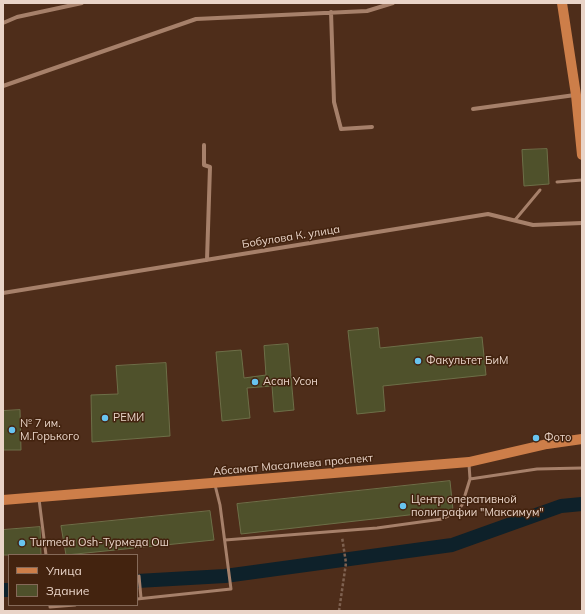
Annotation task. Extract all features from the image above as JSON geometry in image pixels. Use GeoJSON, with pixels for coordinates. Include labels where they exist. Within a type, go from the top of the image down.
{"type":"FeatureCollection","features":[{"type":"Feature","properties":{"kind":"main road"},"geometry":{"type":"LineString","coordinates":[[562,3],[576,95],[582,154]]}},
{"type":"Feature","properties":{"kind":"main road","name":"Абсамат Масалиева проспект"},"geometry":{"type":"LineString","coordinates":[[3,500],[215,484],[469,462],[548,444],[582,439]]}},
{"type":"Feature","properties":{"kind":"street"},"geometry":{"type":"LineString","coordinates":[[3,24],[17,17],[82,3]]}},
{"type":"Feature","properties":{"kind":"street"},"geometry":{"type":"LineString","coordinates":[[3,86],[196,19],[367,11],[393,3]]}},
{"type":"Feature","properties":{"kind":"street"},"geometry":{"type":"LineString","coordinates":[[331,12],[334,102],[342,129],[372,127]]}},
{"type":"Feature","properties":{"kind":"street"},"geometry":{"type":"LineString","coordinates":[[473,109],[576,95]]}},
{"type":"Feature","properties":{"kind":"street"},"geometry":{"type":"LineString","coordinates":[[204,145],[204,165],[210,168],[207,260]]}},
{"type":"Feature","properties":{"kind":"street","name":"Бобулова К. улица"},"geometry":{"type":"LineString","coordinates":[[3,293],[488,214],[532,225],[582,223]]}},
{"type":"Feature","properties":{"kind":"lane"},"geometry":{"type":"LineString","coordinates":[[557,182],[582,180]]}},
{"type":"Feature","properties":{"kind":"lane"},"geometry":{"type":"LineString","coordinates":[[515,220],[540,190]]}},
{"type":"Feature","properties":{"kind":"lane"},"geometry":{"type":"LineString","coordinates":[[225,540],[342,531],[442,519],[457,512],[462,505],[470,479],[469,462]]}},
{"type":"Feature","properties":{"kind":"lane"},"geometry":{"type":"LineString","coordinates":[[470,479],[537,469],[582,468]]}},
{"type":"Feature","properties":{"kind":"lane"},"geometry":{"type":"LineString","coordinates":[[138,599],[231,589],[220,505],[215,484]]}},
{"type":"Feature","properties":{"kind":"lane"},"geometry":{"type":"LineString","coordinates":[[39,498],[46,554]]}},
{"type":"Feature","properties":{"kind":"lane"},"geometry":{"type":"LineString","coordinates":[[139,576],[141,598]]}},
{"type":"Feature","properties":{"kind":"lane"},"geometry":{"type":"LineString","coordinates":[[50,606],[50,608],[67,606]]}},
{"type":"Feature","properties":{"kind":"path"},"geometry":{"type":"LineString","coordinates":[[339,611],[346,563],[342,531]]}},
{"type":"Feature","properties":{"kind":"building"},"geometry":{"type":"Polygon","coordinates":[[[547,149],[549,184],[524,186],[522,150],[547,149]]]}},
{"type":"Feature","properties":{"kind":"building","name":"Факультет БиМ"},"geometry":{"type":"Polygon","coordinates":[[[378,328],[380,348],[482,337],[486,375],[383,386],[385,411],[357,414],[348,331],[378,328]]]}},
{"type":"Feature","properties":{"kind":"building","name":"Асан Усон"},"geometry":{"type":"Polygon","coordinates":[[[288,344],[294,410],[274,412],[272,386],[247,388],[250,418],[222,421],[216,352],[241,350],[244,378],[266,375],[264,346],[288,344]]]}},
{"type":"Feature","properties":{"kind":"building"},"geometry":{"type":"Polygon","coordinates":[[[166,363],[170,436],[92,442],[91,395],[118,394],[116,366],[166,363]]]}},
{"type":"Feature","properties":{"kind":"building","name":"№ 7 им. М.Горького"},"geometry":{"type":"Polygon","coordinates":[[[20,410],[21,450],[3,450],[3,411],[20,410]]]}},
{"type":"Feature","properties":{"kind":"building"},"geometry":{"type":"Polygon","coordinates":[[[450,481],[453,510],[241,534],[237,504],[450,481]]]}},
{"type":"Feature","properties":{"kind":"building"},"geometry":{"type":"Polygon","coordinates":[[[210,511],[214,540],[66,554],[61,526],[210,511]]]}},
{"type":"Feature","properties":{"kind":"building","name":"Turmeda Osh-Турмеда Ош"},"geometry":{"type":"Polygon","coordinates":[[[40,527],[41,554],[3,555],[3,530],[40,527]]]}},
{"type":"Feature","properties":{"kind":"waterway"},"geometry":{"type":"LineString","coordinates":[[138,581],[225,576],[452,545],[561,506],[582,504]]}},
{"type":"Feature","properties":{"kind":"waterway"},"geometry":{"type":"LineString","coordinates":[[3,590],[8,590]]}},
{"type":"Feature","properties":{"kind":"place","name":"Факультет БиМ"},"geometry":{"type":"Point","coordinates":[418,361]}},
{"type":"Feature","properties":{"kind":"place","name":"Асан Усон"},"geometry":{"type":"Point","coordinates":[255,382]}},
{"type":"Feature","properties":{"kind":"place","name":"РЕМИ"},"geometry":{"type":"Point","coordinates":[105,418]}},
{"type":"Feature","properties":{"kind":"place","name":"№ 7 им. М.Горького"},"geometry":{"type":"Point","coordinates":[12,430]}},
{"type":"Feature","properties":{"kind":"place","name":"Фото"},"geometry":{"type":"Point","coordinates":[536,438]}},
{"type":"Feature","properties":{"kind":"place","name":"Центр оперативной полиграфии \"Максимум\""},"geometry":{"type":"Point","coordinates":[403,506]}},
{"type":"Feature","properties":{"kind":"place","name":"Turmeda Osh-Турмеда Ош"},"geometry":{"type":"Point","coordinates":[22,543]}}]}
